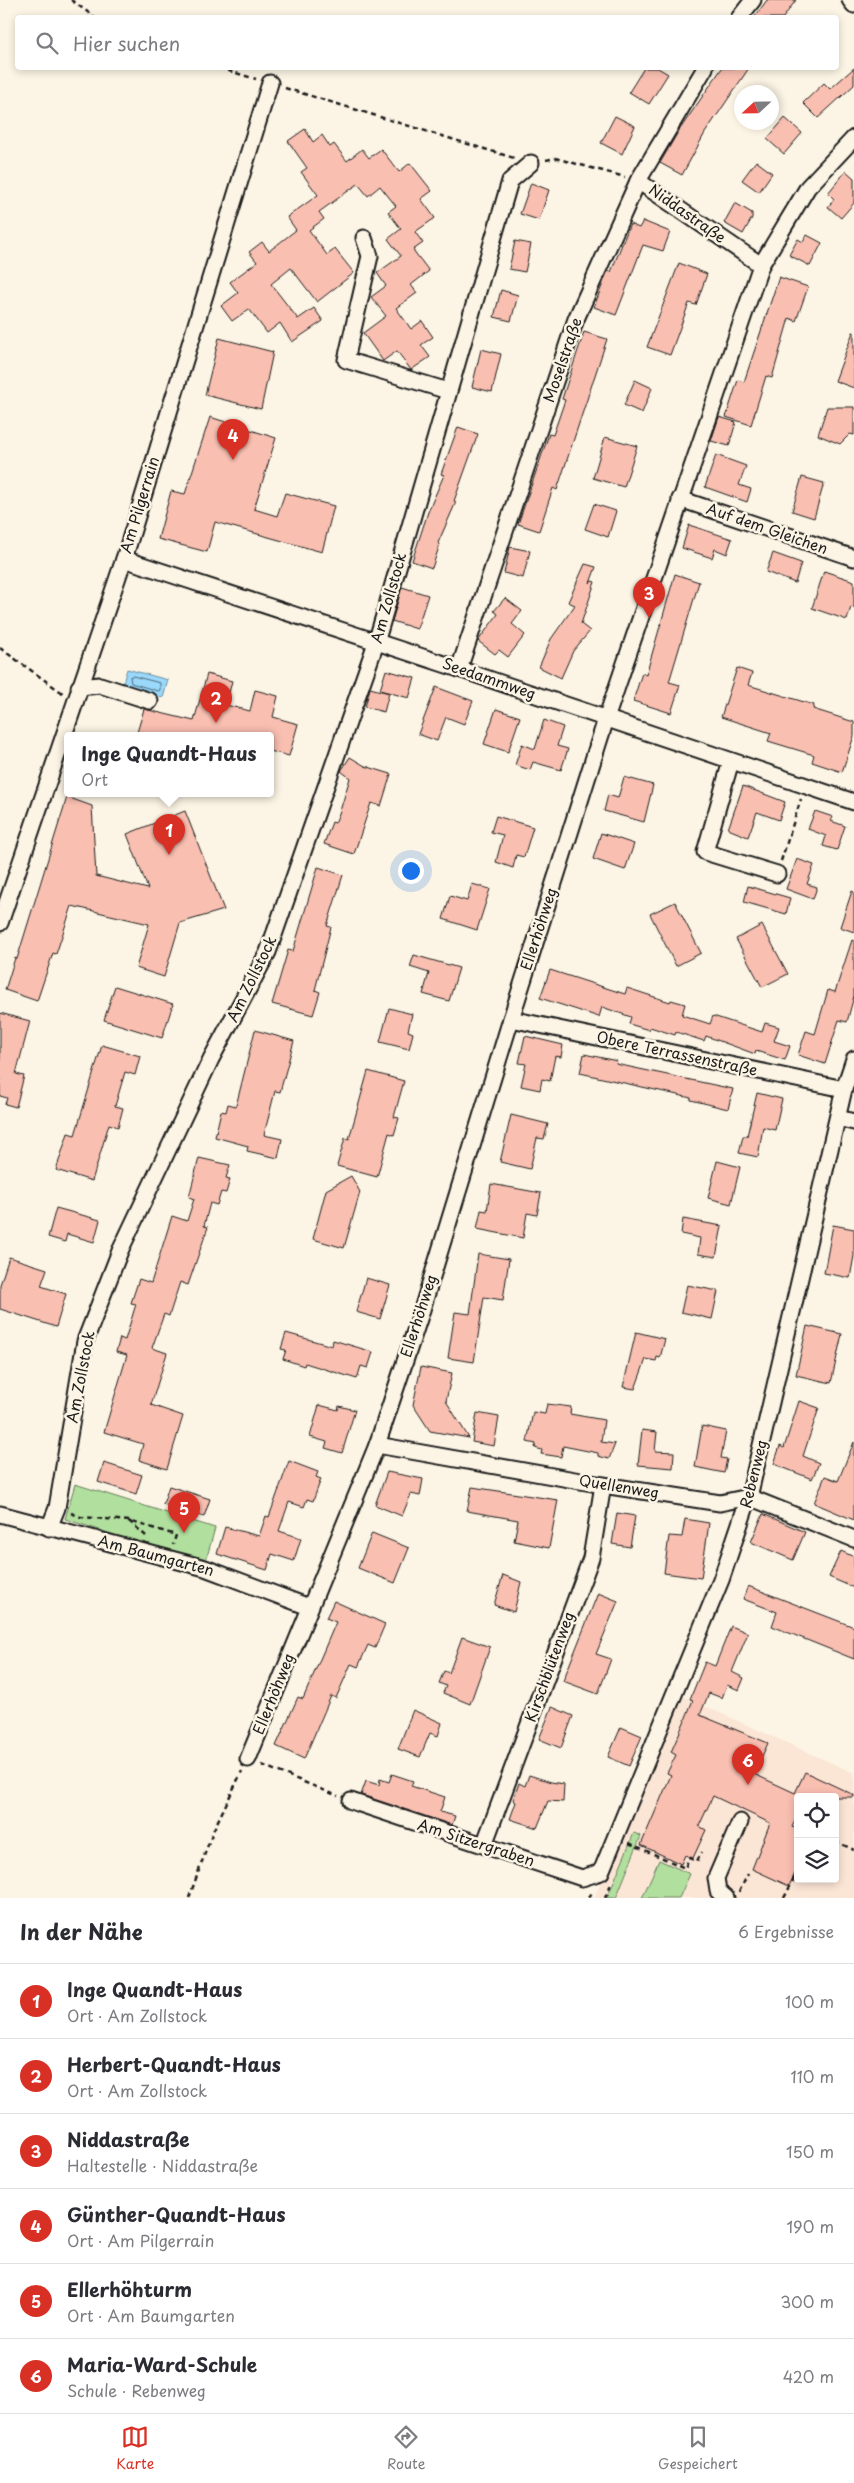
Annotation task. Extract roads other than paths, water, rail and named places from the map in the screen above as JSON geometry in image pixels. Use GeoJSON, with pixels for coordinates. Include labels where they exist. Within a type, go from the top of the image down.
{"type":"FeatureCollection","features":[{"type":"Feature","properties":{"kind":"street"},"geometry":{"type":"LineString","coordinates":[[741,15],[753,0]]}},
{"type":"Feature","properties":{"kind":"street"},"geometry":{"type":"LineString","coordinates":[[850,0],[854,5]]}},
{"type":"Feature","properties":{"kind":"street","name":"Moselstraße"},"geometry":{"type":"LineString","coordinates":[[459,669],[576,319],[638,181],[704,70]]}},
{"type":"Feature","properties":{"kind":"street","name":"Am Pilgerrain"},"geometry":{"type":"LineString","coordinates":[[68,732],[74,702],[124,559],[270,83]]}},
{"type":"Feature","properties":{"kind":"street"},"geometry":{"type":"LineString","coordinates":[[606,719],[761,265],[808,187],[854,138]]}},
{"type":"Feature","properties":{"kind":"street","name":"Am Zollstock"},"geometry":{"type":"LineString","coordinates":[[49,1528],[57,1508],[85,1341],[120,1251],[211,1059],[268,952],[376,643],[510,181],[531,163]]}},
{"type":"Feature","properties":{"kind":"street","name":"Niddastraße"},"geometry":{"type":"LineString","coordinates":[[638,181],[761,265]]}},
{"type":"Feature","properties":{"kind":"street"},"geometry":{"type":"LineString","coordinates":[[364,238],[370,256],[346,360],[448,391]]}},
{"type":"Feature","properties":{"kind":"street","name":"Auf dem Gleichen"},"geometry":{"type":"LineString","coordinates":[[680,499],[854,558]]}},
{"type":"Feature","properties":{"kind":"street","name":"Seedammweg"},"geometry":{"type":"LineString","coordinates":[[124,559],[854,802]]}},
{"type":"Feature","properties":{"kind":"street"},"geometry":{"type":"LineString","coordinates":[[79,687],[100,685],[150,701]]}},
{"type":"Feature","properties":{"kind":"street","name":"Ellerhöhweg"},"geometry":{"type":"LineString","coordinates":[[248,1759],[377,1445],[420,1316],[510,1019],[606,719]]}},
{"type":"Feature","properties":{"kind":"street","name":"Am Pilgerrain"},"geometry":{"type":"LineString","coordinates":[[0,924],[61,764],[64,750]]}},
{"type":"Feature","properties":{"kind":"street"},"geometry":{"type":"LineString","coordinates":[[731,761],[705,852],[777,874]]}},
{"type":"Feature","properties":{"kind":"street","name":"Obere Terrassenstraße"},"geometry":{"type":"LineString","coordinates":[[510,1019],[844,1088]]}},
{"type":"Feature","properties":{"kind":"street","name":"Rebenweg"},"geometry":{"type":"LineString","coordinates":[[601,1872],[721,1580],[749,1497],[844,1088],[854,1059]]}},
{"type":"Feature","properties":{"kind":"street"},"geometry":{"type":"LineString","coordinates":[[838,1118],[854,1122]]}},
{"type":"Feature","properties":{"kind":"street","name":"Quellenweg"},"geometry":{"type":"LineString","coordinates":[[377,1445],[602,1485],[720,1503],[749,1497]]}},
{"type":"Feature","properties":{"kind":"street","name":"Kirschblütenweg"},"geometry":{"type":"LineString","coordinates":[[484,1845],[591,1558],[602,1485]]}},
{"type":"Feature","properties":{"kind":"street"},"geometry":{"type":"LineString","coordinates":[[749,1497],[854,1539]]}},
{"type":"Feature","properties":{"kind":"street","name":"Am Baumgarten"},"geometry":{"type":"LineString","coordinates":[[0,1514],[205,1568],[309,1607]]}},
{"type":"Feature","properties":{"kind":"street","name":"Am Sitzergraben"},"geometry":{"type":"LineString","coordinates":[[351,1802],[582,1878],[601,1872]]}},
{"type":"Feature","properties":{"kind":"street"},"geometry":{"type":"LineString","coordinates":[[726,1898],[718,1891],[716,1878],[740,1822]]}},
{"type":"Feature","properties":{"kind":"water"},"geometry":{"type":"Polygon","coordinates":[[[127,669],[168,680],[163,698],[122,686],[127,669]]]}},
{"type":"Feature","properties":{"kind":"place","name":"Günther-Quandt-Haus"},"geometry":{"type":"Point","coordinates":[233,460]}},
{"type":"Feature","properties":{"kind":"place","name":"Niddastraße"},"geometry":{"type":"Point","coordinates":[649,618]}},
{"type":"Feature","properties":{"kind":"place","name":"Herbert-Quandt-Haus"},"geometry":{"type":"Point","coordinates":[216,723]}},
{"type":"Feature","properties":{"kind":"place","name":"Inge Quandt-Haus"},"geometry":{"type":"Point","coordinates":[169,855]}},
{"type":"Feature","properties":{"kind":"place","name":"Ellerhöhturm"},"geometry":{"type":"Point","coordinates":[184,1533]}},
{"type":"Feature","properties":{"kind":"place","name":"Maria-Ward-Schule"},"geometry":{"type":"Point","coordinates":[748,1785]}}]}
